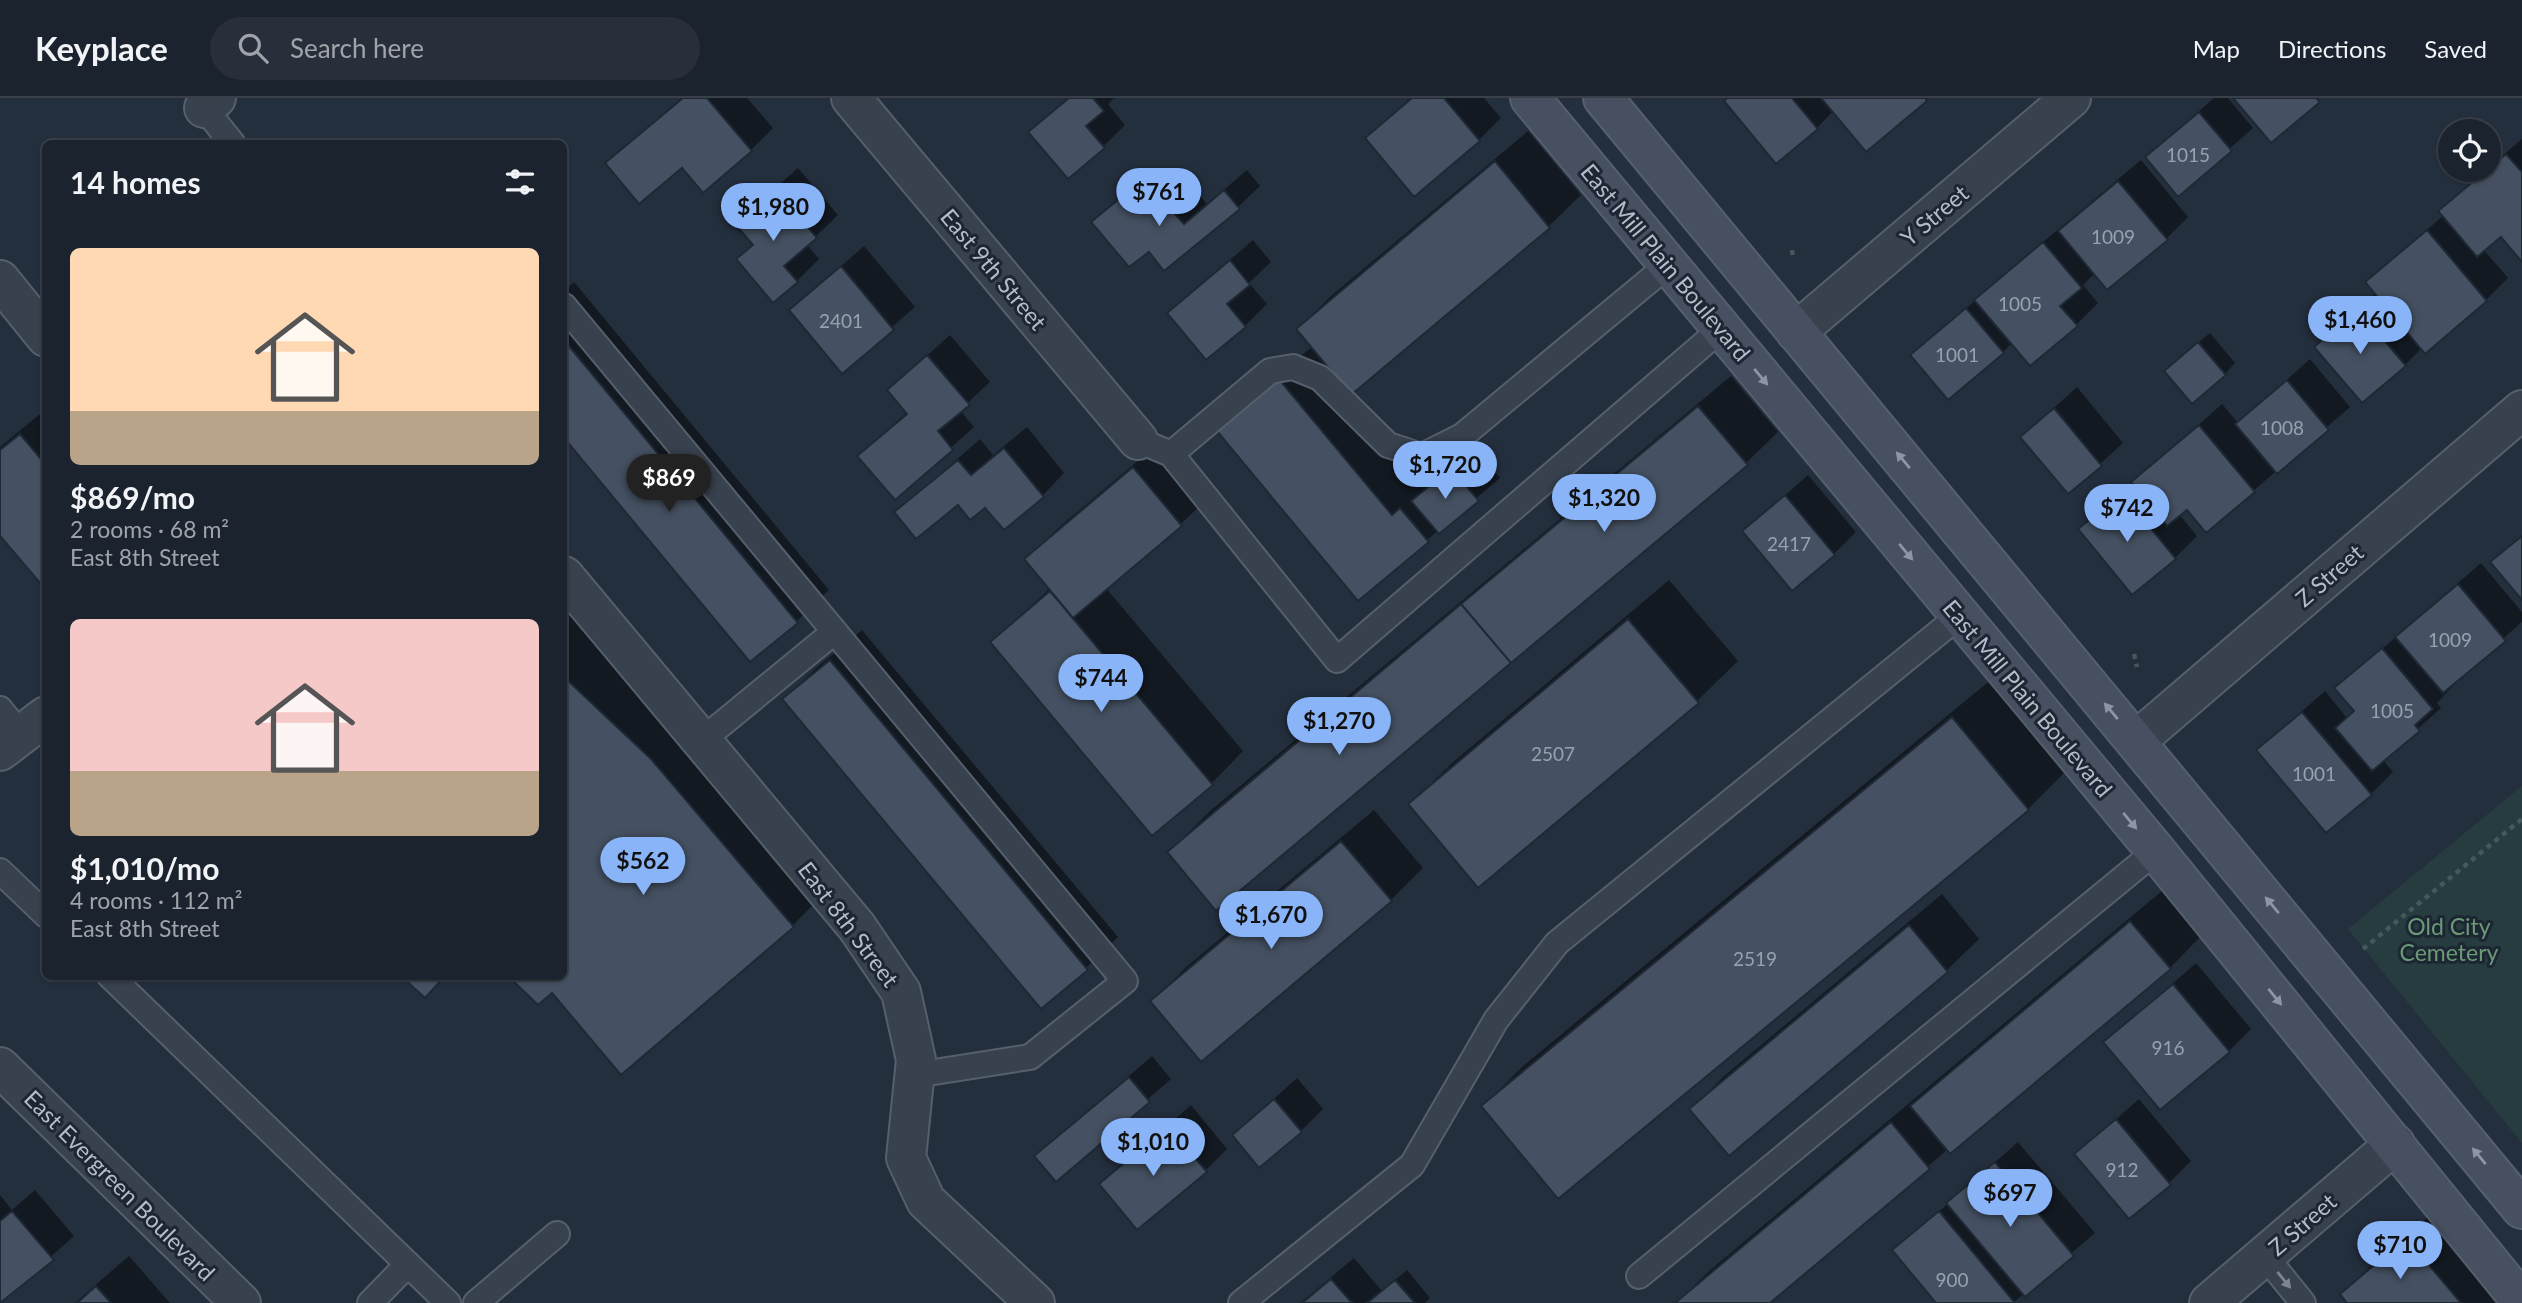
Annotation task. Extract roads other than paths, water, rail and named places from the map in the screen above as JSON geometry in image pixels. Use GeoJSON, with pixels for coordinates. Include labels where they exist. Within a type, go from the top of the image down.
{"type":"FeatureCollection","features":[{"type":"Feature","properties":{"kind":"main road","name":"East Mill Plain Boulevard"},"geometry":{"type":"LineString","coordinates":[[1530,98],[2156,851],[2522,1302]]}},
{"type":"Feature","properties":{"kind":"main road"},"geometry":{"type":"LineString","coordinates":[[1603,98],[2522,1209]]}},
{"type":"Feature","properties":{"kind":"street","name":"East 9th Street"},"geometry":{"type":"LineString","coordinates":[[851,98],[1154,447]]}},
{"type":"Feature","properties":{"kind":"street","name":"Y Street"},"geometry":{"type":"LineString","coordinates":[[1796,331],[2071,98]]}},
{"type":"Feature","properties":{"kind":"street"},"geometry":{"type":"LineString","coordinates":[[0,281],[42,332]]}},
{"type":"Feature","properties":{"kind":"street","name":"Z Street"},"geometry":{"type":"LineString","coordinates":[[2136,741],[2522,410]]}},
{"type":"Feature","properties":{"kind":"street","name":"East 8th Street"},"geometry":{"type":"LineString","coordinates":[[567,580],[857,927],[901,992],[916,1060],[906,1158],[926,1201],[1035,1303]]}},
{"type":"Feature","properties":{"kind":"street","name":"East Evergreen Boulevard"},"geometry":{"type":"LineString","coordinates":[[0,1067],[241,1303]]}},
{"type":"Feature","properties":{"kind":"street","name":"Z Street"},"geometry":{"type":"LineString","coordinates":[[2209,1303],[2395,1144]]}},
{"type":"Feature","properties":{"kind":"lane"},"geometry":{"type":"LineString","coordinates":[[210,103],[231,140]]}},
{"type":"Feature","properties":{"kind":"lane"},"geometry":{"type":"LineString","coordinates":[[1668,265],[1462,436],[1422,456],[1388,445],[1320,378],[1293,367],[1270,371],[1154,447],[1337,660],[1721,330]]}},
{"type":"Feature","properties":{"kind":"lane"},"geometry":{"type":"LineString","coordinates":[[567,310],[1125,981],[1030,1057],[915,1075]]}},
{"type":"Feature","properties":{"kind":"lane"},"geometry":{"type":"LineString","coordinates":[[1241,1303],[1412,1165],[1496,1020],[1557,943],[1959,616]]}},
{"type":"Feature","properties":{"kind":"lane"},"geometry":{"type":"LineString","coordinates":[[701,741],[834,632]]}},
{"type":"Feature","properties":{"kind":"lane"},"geometry":{"type":"LineString","coordinates":[[1639,1276],[2156,851]]}},
{"type":"Feature","properties":{"kind":"lane"},"geometry":{"type":"LineString","coordinates":[[0,871],[42,911]]}},
{"type":"Feature","properties":{"kind":"lane"},"geometry":{"type":"LineString","coordinates":[[114,980],[448,1303]]}},
{"type":"Feature","properties":{"kind":"lane"},"geometry":{"type":"LineString","coordinates":[[476,1303],[556,1234]]}},
{"type":"Feature","properties":{"kind":"lane"},"geometry":{"type":"LineString","coordinates":[[2265,1256],[2303,1303]]}},
{"type":"Feature","properties":{"kind":"lane"},"geometry":{"type":"LineString","coordinates":[[370,1303],[408,1264]]}},
{"type":"Feature","properties":{"kind":"park label","name":"Old City Cemetery"},"geometry":{"type":"Point","coordinates":[2449,939]}}]}
